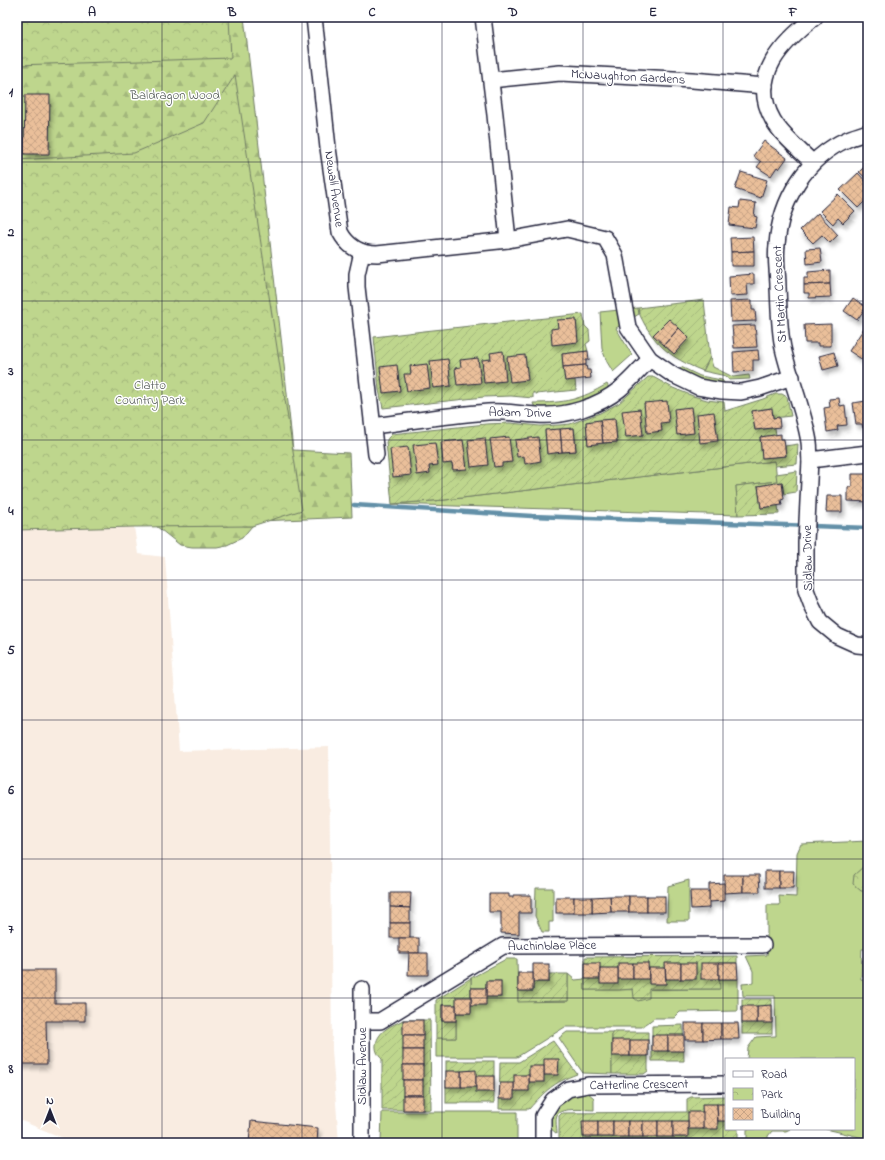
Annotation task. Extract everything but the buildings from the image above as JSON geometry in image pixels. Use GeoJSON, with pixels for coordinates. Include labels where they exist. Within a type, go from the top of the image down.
{"type":"FeatureCollection","features":[{"type":"Feature","properties":{"kind":"street","name":"Newall Avenue"},"geometry":{"type":"LineString","coordinates":[[314,17],[328,148],[340,232],[348,244],[362,252]]}},
{"type":"Feature","properties":{"kind":"street"},"geometry":{"type":"LineString","coordinates":[[483,17],[508,240]]}},
{"type":"Feature","properties":{"kind":"street"},"geometry":{"type":"LineString","coordinates":[[813,163],[773,120],[766,103],[765,86],[768,69],[776,54],[794,35],[815,17]]}},
{"type":"Feature","properties":{"kind":"street","name":"McNaughton Gardens"},"geometry":{"type":"LineString","coordinates":[[491,80],[560,73],[692,80],[765,86]]}},
{"type":"Feature","properties":{"kind":"street","name":"St Martin Crescent"},"geometry":{"type":"LineString","coordinates":[[810,460],[809,442],[783,347],[780,328],[776,246],[779,224],[787,201],[799,179],[813,163],[829,149],[847,139],[868,132]]}},
{"type":"Feature","properties":{"kind":"street"},"geometry":{"type":"LineString","coordinates":[[376,455],[357,287],[357,274],[362,252],[377,254],[508,240],[567,229],[604,238],[615,255],[628,327],[650,358],[673,374],[698,387],[722,391],[741,392],[760,388],[792,377]]}},
{"type":"Feature","properties":{"kind":"street","name":"Adam Drive"},"geometry":{"type":"LineString","coordinates":[[373,426],[488,412],[509,411],[537,415],[556,414],[579,410],[619,390],[650,358]]}},
{"type":"Feature","properties":{"kind":"street"},"geometry":{"type":"LineString","coordinates":[[810,460],[868,453]]}},
{"type":"Feature","properties":{"kind":"street","name":"Sidlaw Drive"},"geometry":{"type":"LineString","coordinates":[[810,460],[806,542],[806,590],[820,622],[837,636],[857,645],[868,646]]}},
{"type":"Feature","properties":{"kind":"street","name":"Auchinblae Place"},"geometry":{"type":"LineString","coordinates":[[362,1021],[380,1021],[503,946],[763,944]]}},
{"type":"Feature","properties":{"kind":"street","name":"Sidlaw Avenue"},"geometry":{"type":"LineString","coordinates":[[362,989],[362,1143]]}},
{"type":"Feature","properties":{"kind":"street","name":"Catterline Crescent"},"geometry":{"type":"LineString","coordinates":[[543,1143],[543,1116],[553,1100],[568,1089],[588,1084],[725,1084]]}},
{"type":"Feature","properties":{"kind":"shaded area"},"geometry":{"type":"Polygon","coordinates":[[[134,527],[138,554],[165,557],[179,751],[329,747],[332,1050],[339,1143],[75,1143],[17,1119],[17,530],[134,527]]]}},
{"type":"Feature","properties":{"kind":"green space","name":"Clatto Country Park"},"geometry":{"type":"Polygon","coordinates":[[[17,17],[244,17],[293,450],[349,453],[352,517],[260,521],[252,526],[242,538],[227,545],[217,547],[192,547],[180,545],[156,526],[17,167],[17,17]]]}},
{"type":"Feature","properties":{"kind":"green space"},"geometry":{"type":"Polygon","coordinates":[[[17,17],[229,17],[231,58],[17,65],[17,17]]]}},
{"type":"Feature","properties":{"kind":"green space","name":"Clatto Country Park"},"geometry":{"type":"Polygon","coordinates":[[[235,75],[302,510],[252,526],[17,530],[17,160],[134,153],[204,123],[235,75]]]}},
{"type":"Feature","properties":{"kind":"green space"},"geometry":{"type":"Polygon","coordinates":[[[704,300],[710,357],[703,371],[685,363],[663,348],[645,325],[638,308],[704,300]],[[669,319],[653,335],[674,354],[689,338],[669,319]]]}},
{"type":"Feature","properties":{"kind":"green space"},"geometry":{"type":"Polygon","coordinates":[[[638,308],[639,314],[616,328],[632,355],[613,372],[602,349],[600,312],[638,308]]]}},
{"type":"Feature","properties":{"kind":"green space"},"geometry":{"type":"Polygon","coordinates":[[[583,314],[585,326],[589,330],[590,341],[586,344],[588,351],[562,354],[565,381],[575,380],[576,390],[536,394],[533,392],[533,398],[511,396],[484,397],[383,408],[379,390],[374,337],[583,314]]]}},
{"type":"Feature","properties":{"kind":"green space"},"geometry":{"type":"Polygon","coordinates":[[[710,357],[713,367],[733,377],[749,375],[750,379],[729,380],[726,376],[703,371],[710,357]]]}},
{"type":"Feature","properties":{"kind":"green space"},"geometry":{"type":"Polygon","coordinates":[[[681,367],[700,376],[722,380],[726,385],[699,380],[680,371],[681,367]]]}},
{"type":"Feature","properties":{"kind":"green space"},"geometry":{"type":"Polygon","coordinates":[[[648,377],[653,377],[673,388],[693,396],[707,400],[724,402],[725,411],[775,394],[782,394],[787,397],[791,416],[773,418],[771,408],[752,411],[755,430],[775,428],[776,435],[760,437],[762,458],[786,456],[785,446],[798,444],[797,464],[775,466],[774,461],[445,500],[392,504],[386,442],[392,434],[486,424],[510,423],[540,426],[570,424],[600,413],[619,403],[648,377]],[[615,419],[586,422],[588,444],[617,442],[615,419]],[[574,428],[545,431],[547,453],[576,451],[574,428]]]}},
{"type":"Feature","properties":{"kind":"green space"},"geometry":{"type":"Polygon","coordinates":[[[607,384],[609,388],[603,392],[583,401],[569,405],[552,408],[535,408],[533,403],[572,400],[589,394],[607,384]]]}},
{"type":"Feature","properties":{"kind":"green space"},"geometry":{"type":"Polygon","coordinates":[[[775,461],[777,481],[736,486],[738,515],[392,504],[445,500],[775,461]]]}},
{"type":"Feature","properties":{"kind":"green space"},"geometry":{"type":"Polygon","coordinates":[[[797,471],[796,492],[784,494],[782,482],[758,486],[761,508],[778,505],[779,514],[738,515],[736,486],[777,481],[776,474],[797,471]]]}},
{"type":"Feature","properties":{"kind":"green space"},"geometry":{"type":"Polygon","coordinates":[[[868,841],[868,949],[862,949],[861,979],[868,983],[868,1139],[830,1130],[855,1130],[855,1058],[747,1058],[748,1048],[756,1037],[776,1036],[775,996],[743,996],[742,984],[753,983],[753,971],[746,956],[767,955],[767,905],[780,905],[779,896],[796,897],[797,853],[801,844],[868,841]]]}},
{"type":"Feature","properties":{"kind":"green space"},"geometry":{"type":"Polygon","coordinates":[[[863,867],[868,867],[868,891],[861,891],[853,884],[854,875],[863,867]]]}},
{"type":"Feature","properties":{"kind":"green space"},"geometry":{"type":"Polygon","coordinates":[[[689,880],[689,921],[667,921],[668,886],[689,880]]]}},
{"type":"Feature","properties":{"kind":"green space"},"geometry":{"type":"Polygon","coordinates":[[[536,888],[553,888],[553,922],[549,922],[549,932],[542,932],[535,916],[536,888]]]}},
{"type":"Feature","properties":{"kind":"green space"},"geometry":{"type":"Polygon","coordinates":[[[737,956],[737,963],[719,963],[720,989],[649,989],[649,998],[638,1001],[634,998],[633,989],[585,990],[585,957],[737,956]]]}},
{"type":"Feature","properties":{"kind":"green space"},"geometry":{"type":"Polygon","coordinates":[[[506,959],[517,959],[518,1001],[568,1001],[568,974],[575,980],[585,979],[585,990],[719,989],[719,979],[738,979],[738,1011],[680,1012],[674,1018],[654,1018],[642,1027],[565,1027],[517,1057],[436,1057],[436,1038],[456,1038],[456,1013],[471,1013],[471,1005],[486,997],[500,997],[501,981],[486,981],[486,988],[471,988],[471,978],[506,959]]]}},
{"type":"Feature","properties":{"kind":"green space"},"geometry":{"type":"Polygon","coordinates":[[[549,974],[568,974],[568,1001],[518,1002],[518,991],[533,991],[533,982],[549,982],[549,974]]]}},
{"type":"Feature","properties":{"kind":"green space"},"geometry":{"type":"Polygon","coordinates":[[[471,978],[471,997],[456,1005],[442,1005],[442,1021],[456,1021],[456,1038],[436,1038],[436,1000],[471,978]]]}},
{"type":"Feature","properties":{"kind":"green space"},"geometry":{"type":"Polygon","coordinates":[[[742,999],[772,999],[772,1034],[742,1034],[742,999]]]}},
{"type":"Feature","properties":{"kind":"green space"},"geometry":{"type":"Polygon","coordinates":[[[403,1020],[430,1020],[431,1110],[382,1110],[382,1059],[377,1052],[376,1044],[382,1032],[390,1026],[403,1020]]]}},
{"type":"Feature","properties":{"kind":"green space"},"geometry":{"type":"Polygon","coordinates":[[[683,1025],[684,1061],[652,1061],[652,1026],[683,1025]]]}},
{"type":"Feature","properties":{"kind":"green space"},"geometry":{"type":"Polygon","coordinates":[[[567,1032],[612,1032],[612,1074],[583,1073],[559,1038],[567,1032]]]}},
{"type":"Feature","properties":{"kind":"green space"},"geometry":{"type":"Polygon","coordinates":[[[612,1032],[648,1032],[648,1071],[644,1074],[612,1074],[612,1032]]]}},
{"type":"Feature","properties":{"kind":"green space"},"geometry":{"type":"Polygon","coordinates":[[[553,1041],[577,1074],[550,1088],[529,1109],[499,1109],[500,1062],[519,1062],[553,1041]]]}},
{"type":"Feature","properties":{"kind":"green space"},"geometry":{"type":"Polygon","coordinates":[[[446,1061],[494,1061],[494,1103],[446,1103],[446,1061]]]}},
{"type":"Feature","properties":{"kind":"green space"},"geometry":{"type":"Polygon","coordinates":[[[587,1092],[594,1098],[594,1110],[568,1110],[559,1112],[556,1117],[557,1134],[549,1127],[553,1111],[559,1103],[572,1095],[587,1092]]]}},
{"type":"Feature","properties":{"kind":"green space"},"geometry":{"type":"Polygon","coordinates":[[[725,1096],[725,1130],[738,1130],[738,1143],[559,1143],[559,1116],[562,1113],[687,1112],[687,1099],[691,1097],[725,1096]]]}},
{"type":"Feature","properties":{"kind":"green space"},"geometry":{"type":"Polygon","coordinates":[[[382,1112],[517,1112],[517,1143],[381,1143],[382,1112]]]}},
{"type":"Feature","properties":{"kind":"green space"},"geometry":{"type":"Polygon","coordinates":[[[747,1130],[788,1130],[772,1131],[768,1136],[768,1143],[759,1143],[758,1141],[747,1142],[747,1130]]]}},
{"type":"Feature","properties":{"kind":"waterway"},"geometry":{"type":"LineString","coordinates":[[354,505],[532,516],[868,528]]}},
{"type":"Feature","properties":{"kind":"park label","name":"Baldragon Wood"},"geometry":{"type":"Point","coordinates":[175,95]}}]}
